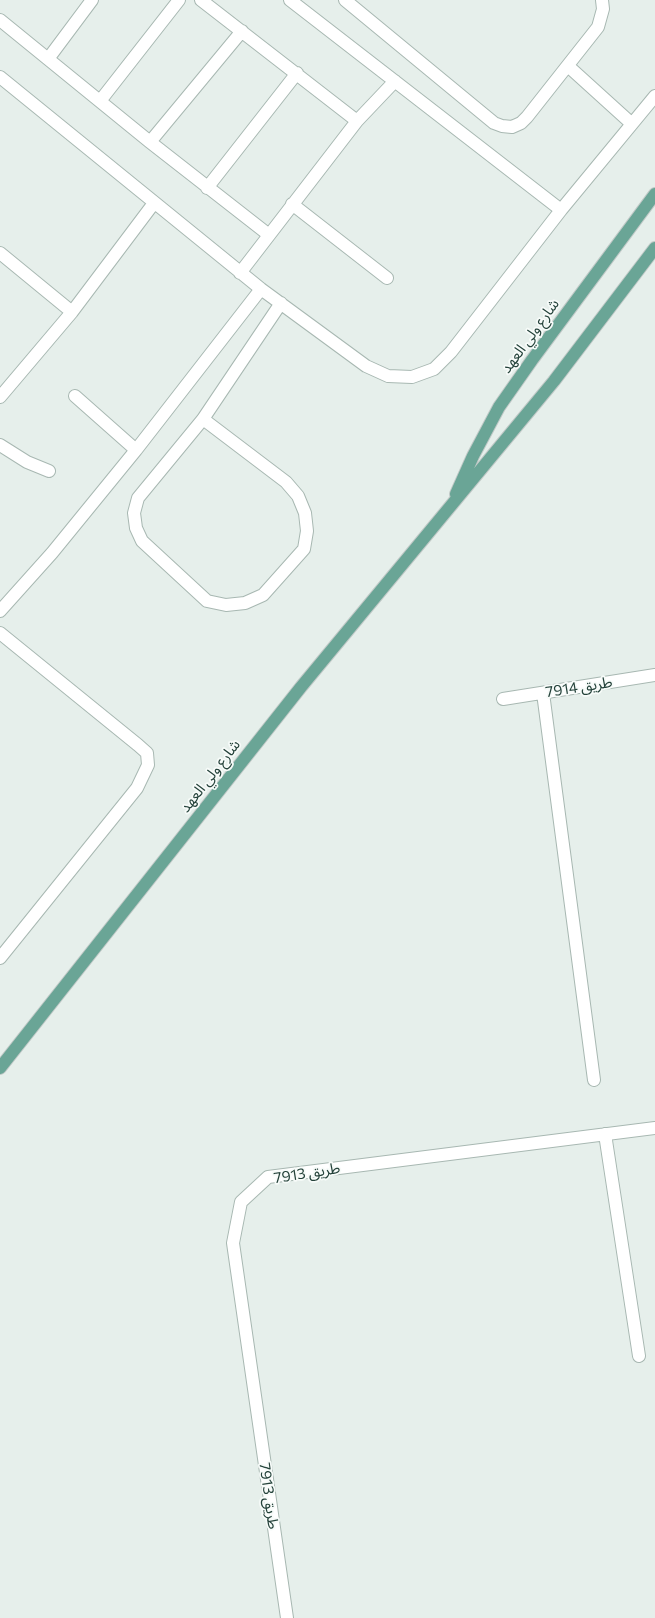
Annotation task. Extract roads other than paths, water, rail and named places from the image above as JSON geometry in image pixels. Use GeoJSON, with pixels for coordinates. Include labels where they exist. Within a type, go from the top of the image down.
{"type":"FeatureCollection","features":[{"type":"Feature","properties":{"kind":"main road","name":"شارع ولي العهد"},"geometry":{"type":"LineString","coordinates":[[449,508],[473,456],[500,407],[532,360],[655,194]]}},
{"type":"Feature","properties":{"kind":"main road","name":"شارع ولي العهد"},"geometry":{"type":"LineString","coordinates":[[0,1068],[301,686],[554,381],[655,248]]}},
{"type":"Feature","properties":{"kind":"street"},"geometry":{"type":"LineString","coordinates":[[48,59],[92,0]]}},
{"type":"Feature","properties":{"kind":"street"},"geometry":{"type":"LineString","coordinates":[[100,101],[179,0]]}},
{"type":"Feature","properties":{"kind":"street"},"geometry":{"type":"LineString","coordinates":[[201,0],[357,121]]}},
{"type":"Feature","properties":{"kind":"street"},"geometry":{"type":"LineString","coordinates":[[290,0],[560,210]]}},
{"type":"Feature","properties":{"kind":"street"},"geometry":{"type":"LineString","coordinates":[[345,0],[494,123],[502,126],[516,125],[528,117],[598,27],[603,9],[602,0]]}},
{"type":"Feature","properties":{"kind":"street"},"geometry":{"type":"LineString","coordinates":[[0,20],[207,188],[269,235]]}},
{"type":"Feature","properties":{"kind":"street"},"geometry":{"type":"LineString","coordinates":[[150,142],[242,31]]}},
{"type":"Feature","properties":{"kind":"street"},"geometry":{"type":"LineString","coordinates":[[568,66],[632,124]]}},
{"type":"Feature","properties":{"kind":"street"},"geometry":{"type":"LineString","coordinates":[[207,188],[297,73]]}},
{"type":"Feature","properties":{"kind":"street"},"geometry":{"type":"LineString","coordinates":[[0,77],[260,289],[366,366],[388,376],[412,377],[434,369],[451,352],[560,210],[655,96]]}},
{"type":"Feature","properties":{"kind":"street"},"geometry":{"type":"LineString","coordinates":[[240,273],[357,121],[394,81]]}},
{"type":"Feature","properties":{"kind":"street"},"geometry":{"type":"LineString","coordinates":[[0,397],[72,312],[154,203]]}},
{"type":"Feature","properties":{"kind":"street"},"geometry":{"type":"LineString","coordinates":[[292,204],[387,278]]}},
{"type":"Feature","properties":{"kind":"street"},"geometry":{"type":"LineString","coordinates":[[0,254],[72,312]]}},
{"type":"Feature","properties":{"kind":"street"},"geometry":{"type":"LineString","coordinates":[[0,611],[52,553],[136,450],[260,289]]}},
{"type":"Feature","properties":{"kind":"street"},"geometry":{"type":"LineString","coordinates":[[203,419],[286,482],[298,496],[305,513],[307,531],[304,549],[262,595],[245,604],[226,605],[207,601],[142,541],[136,528],[134,513],[138,498],[203,419],[281,303]]}},
{"type":"Feature","properties":{"kind":"street"},"geometry":{"type":"LineString","coordinates":[[75,396],[136,450]]}},
{"type":"Feature","properties":{"kind":"street"},"geometry":{"type":"LineString","coordinates":[[0,445],[27,462],[49,471]]}},
{"type":"Feature","properties":{"kind":"street"},"geometry":{"type":"LineString","coordinates":[[0,633],[147,753],[148,765],[136,788],[0,958]]}},
{"type":"Feature","properties":{"kind":"street","name":"طريق 7914"},"geometry":{"type":"LineString","coordinates":[[503,699],[655,675]]}},
{"type":"Feature","properties":{"kind":"street"},"geometry":{"type":"LineString","coordinates":[[543,693],[594,1080]]}},
{"type":"Feature","properties":{"kind":"street","name":"طريق 7913"},"geometry":{"type":"LineString","coordinates":[[287,1618],[232,1243],[241,1202],[268,1177],[655,1128]]}},
{"type":"Feature","properties":{"kind":"street"},"geometry":{"type":"LineString","coordinates":[[605,1134],[639,1356]]}}]}
